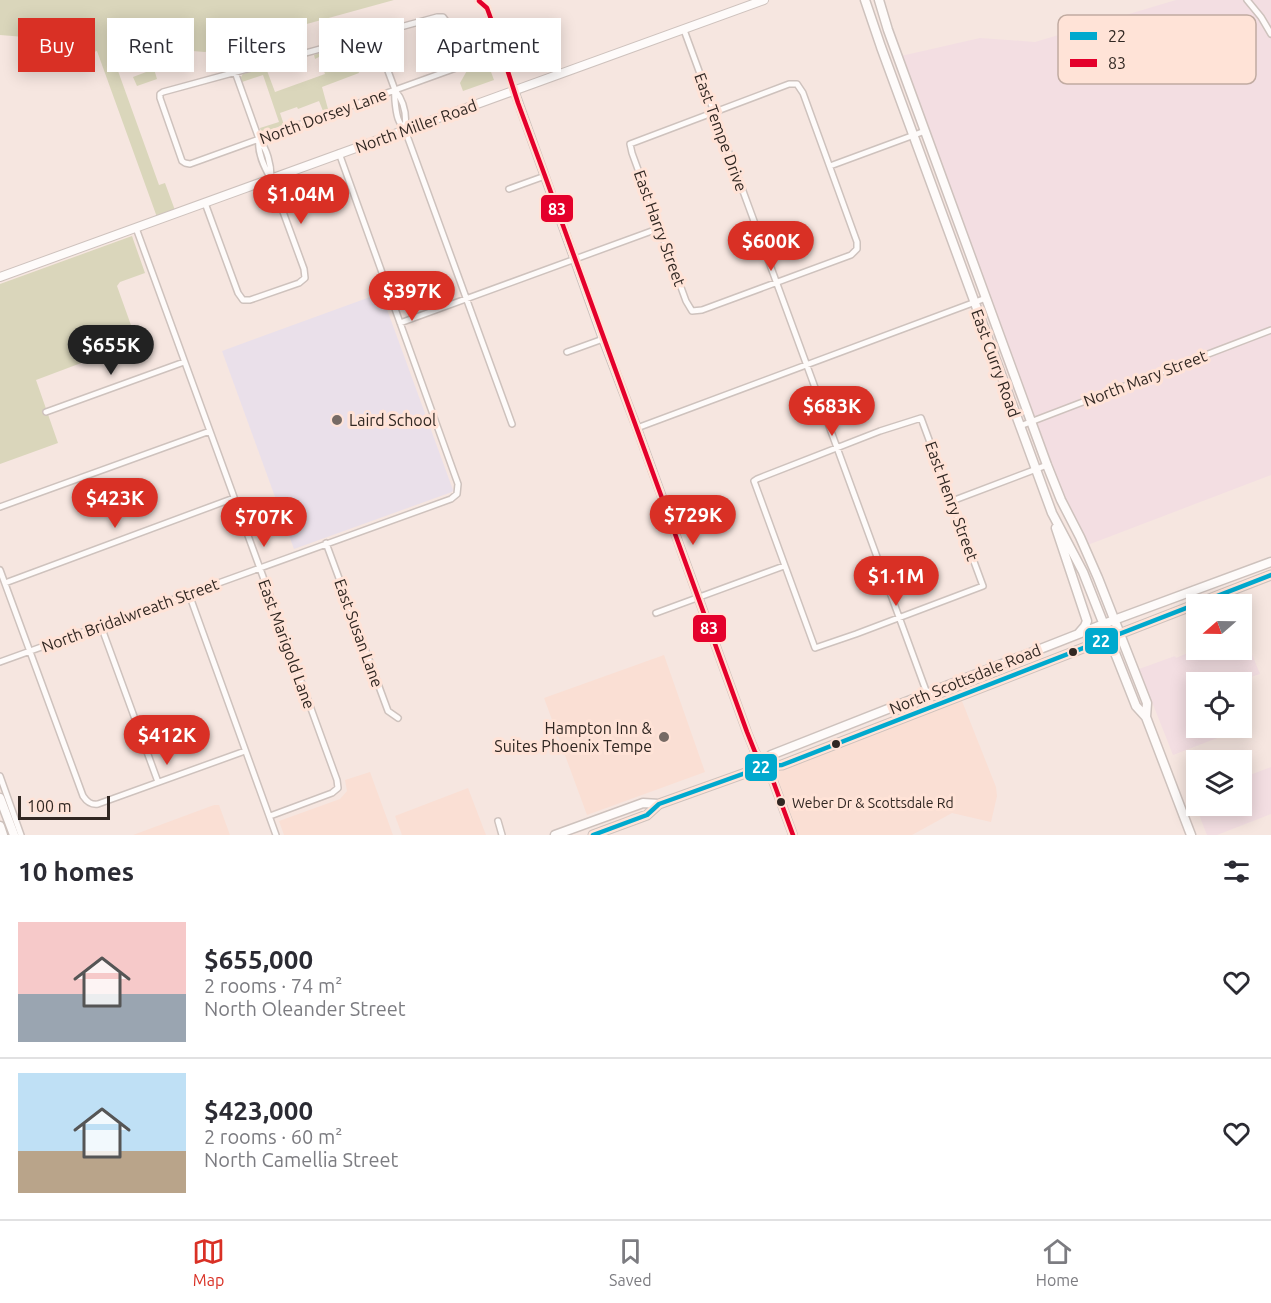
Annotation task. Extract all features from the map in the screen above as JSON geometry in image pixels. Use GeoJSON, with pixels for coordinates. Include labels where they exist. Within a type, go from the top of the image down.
{"type":"FeatureCollection","features":[{"type":"Feature","properties":{"kind":"main road","name":"East Curry Road"},"geometry":{"type":"LineString","coordinates":[[865,0],[1052,513],[1083,572],[1136,706],[1146,717],[1191,835]]}},
{"type":"Feature","properties":{"kind":"main road","name":"East Curry Road"},"geometry":{"type":"LineString","coordinates":[[879,0],[1047,465],[1061,500],[1080,537],[1147,703],[1146,717]]}},
{"type":"Feature","properties":{"kind":"main road"},"geometry":{"type":"LineString","coordinates":[[1052,513],[1087,621],[1077,634]]}},
{"type":"Feature","properties":{"kind":"main road","name":"North Scottsdale Road"},"geometry":{"type":"LineString","coordinates":[[765,765],[771,755],[1077,634],[1271,561]]}},
{"type":"Feature","properties":{"kind":"main road","name":"North Scottsdale Road"},"geometry":{"type":"LineString","coordinates":[[592,835],[647,815],[659,804],[765,765],[782,765],[1271,575]]}},
{"type":"Feature","properties":{"kind":"main road"},"geometry":{"type":"LineString","coordinates":[[0,798],[14,835]]}},
{"type":"Feature","properties":{"kind":"main road","name":"North Scottsdale Road"},"geometry":{"type":"LineString","coordinates":[[555,835],[643,803],[659,804]]}},
{"type":"Feature","properties":{"kind":"main road"},"geometry":{"type":"LineString","coordinates":[[0,826],[3,835]]}},
{"type":"Feature","properties":{"kind":"street","name":"North Miller Road"},"geometry":{"type":"LineString","coordinates":[[0,277],[764,0]]}},
{"type":"Feature","properties":{"kind":"street"},"geometry":{"type":"LineString","coordinates":[[1247,0],[1261,16],[1271,34]]}},
{"type":"Feature","properties":{"kind":"street"},"geometry":{"type":"LineString","coordinates":[[480,1],[487,8],[544,176],[751,742],[772,778],[794,835]]}},
{"type":"Feature","properties":{"kind":"street","name":"North Dorsey Lane"},"geometry":{"type":"LineString","coordinates":[[235,72],[160,94],[159,98],[185,164],[456,68],[459,65],[460,60],[443,17],[404,25]]}},
{"type":"Feature","properties":{"kind":"street","name":"East Tempe Drive"},"geometry":{"type":"LineString","coordinates":[[684,30],[932,707]]}},
{"type":"Feature","properties":{"kind":"street"},"geometry":{"type":"LineString","coordinates":[[206,203],[238,293],[243,300],[250,300],[299,283],[305,278],[304,269],[271,178],[266,170],[262,150],[258,148],[259,139],[235,72]]}},
{"type":"Feature","properties":{"kind":"street"},"geometry":{"type":"LineString","coordinates":[[388,72],[395,90],[394,99],[400,107],[398,119],[405,130],[512,424]]}},
{"type":"Feature","properties":{"kind":"street"},"geometry":{"type":"LineString","coordinates":[[714,112],[789,84],[797,84],[803,93],[830,166],[857,242],[857,249],[851,255],[776,282]]}},
{"type":"Feature","properties":{"kind":"street","name":"East Harry Street"},"geometry":{"type":"LineString","coordinates":[[714,112],[630,144],[632,153],[692,310],[702,310],[776,282]]}},
{"type":"Feature","properties":{"kind":"street"},"geometry":{"type":"LineString","coordinates":[[830,166],[925,131]]}},
{"type":"Feature","properties":{"kind":"street"},"geometry":{"type":"LineString","coordinates":[[339,153],[400,323],[660,228]]}},
{"type":"Feature","properties":{"kind":"street"},"geometry":{"type":"LineString","coordinates":[[509,189],[544,176]]}},
{"type":"Feature","properties":{"kind":"street","name":"East Marigold Lane"},"geometry":{"type":"LineString","coordinates":[[136,228],[337,780],[338,788],[332,793],[270,816]]}},
{"type":"Feature","properties":{"kind":"street"},"geometry":{"type":"LineString","coordinates":[[637,428],[986,298]]}},
{"type":"Feature","properties":{"kind":"street","name":"North Bridalwreath Street"},"geometry":{"type":"LineString","coordinates":[[0,662],[451,499],[457,494],[458,484],[400,323]]}},
{"type":"Feature","properties":{"kind":"street","name":"North Mary Street"},"geometry":{"type":"LineString","coordinates":[[1020,426],[1271,330]]}},
{"type":"Feature","properties":{"kind":"street"},"geometry":{"type":"LineString","coordinates":[[567,352],[603,339]]}},
{"type":"Feature","properties":{"kind":"street"},"geometry":{"type":"LineString","coordinates":[[46,412],[184,362]]}},
{"type":"Feature","properties":{"kind":"street","name":"East Henry Street"},"geometry":{"type":"LineString","coordinates":[[837,448],[921,418],[952,501],[983,586],[899,618]]}},
{"type":"Feature","properties":{"kind":"street"},"geometry":{"type":"LineString","coordinates":[[0,507],[210,431]]}},
{"type":"Feature","properties":{"kind":"street"},"geometry":{"type":"LineString","coordinates":[[837,448],[757,478],[754,482],[784,566],[815,648],[899,618]]}},
{"type":"Feature","properties":{"kind":"street"},"geometry":{"type":"LineString","coordinates":[[952,501],[1047,465]]}},
{"type":"Feature","properties":{"kind":"street"},"geometry":{"type":"LineString","coordinates":[[5,583],[234,498]]}},
{"type":"Feature","properties":{"kind":"street","name":"East Susan Lane"},"geometry":{"type":"LineString","coordinates":[[326,543],[388,711],[398,718]]}},
{"type":"Feature","properties":{"kind":"street"},"geometry":{"type":"LineString","coordinates":[[656,613],[784,566]]}},
{"type":"Feature","properties":{"kind":"street"},"geometry":{"type":"LineString","coordinates":[[0,570],[83,796],[88,802],[98,804],[245,751]]}},
{"type":"Feature","properties":{"kind":"street"},"geometry":{"type":"LineString","coordinates":[[189,594],[276,835]]}},
{"type":"Feature","properties":{"kind":"street"},"geometry":{"type":"LineString","coordinates":[[101,626],[158,782]]}},
{"type":"Feature","properties":{"kind":"street"},"geometry":{"type":"LineString","coordinates":[[0,776],[21,835]]}},
{"type":"Feature","properties":{"kind":"street"},"geometry":{"type":"LineString","coordinates":[[498,821],[502,835]]}},
{"type":"Feature","properties":{"kind":"shaded area"},"geometry":{"type":"Polygon","coordinates":[[[0,0],[394,0],[329,18],[319,18],[319,21],[307,24],[307,18],[206,18],[205,52],[194,51],[194,18],[107,18],[107,72],[118,72],[159,185],[165,183],[176,213],[158,220],[97,51],[95,52],[95,18],[18,18],[18,36],[0,35],[0,0]]]}},
{"type":"Feature","properties":{"kind":"shaded area"},"geometry":{"type":"Polygon","coordinates":[[[1176,0],[1271,0],[1271,475],[1085,546],[1046,451],[901,56],[980,38],[1035,42],[1058,35],[1058,84],[1256,84],[1256,15],[1126,15],[1176,0]]]}},
{"type":"Feature","properties":{"kind":"shaded area"},"geometry":{"type":"Polygon","coordinates":[[[146,72],[155,72],[157,79],[137,86],[133,77],[146,72]]]}},
{"type":"Feature","properties":{"kind":"shaded area"},"geometry":{"type":"Polygon","coordinates":[[[268,72],[275,92],[325,74],[324,72],[359,73],[322,87],[328,109],[323,111],[319,101],[298,109],[297,107],[280,113],[284,125],[261,131],[260,128],[279,122],[263,75],[242,82],[243,74],[268,72]]]}},
{"type":"Feature","properties":{"kind":"shaded area"},"geometry":{"type":"Polygon","coordinates":[[[466,72],[491,72],[494,80],[463,91],[460,83],[466,72]]]}},
{"type":"Feature","properties":{"kind":"shaded area"},"geometry":{"type":"Polygon","coordinates":[[[132,236],[145,273],[120,282],[117,286],[137,342],[36,380],[58,443],[0,464],[0,284],[132,236]]]}},
{"type":"Feature","properties":{"kind":"shaded area","name":"Laird School"},"geometry":{"type":"Polygon","coordinates":[[[381,293],[453,490],[294,549],[222,351],[381,293]]]}},
{"type":"Feature","properties":{"kind":"shaded area"},"geometry":{"type":"Polygon","coordinates":[[[1186,654],[1186,660],[1252,660],[1252,654],[1260,674],[1252,677],[1252,672],[1186,672],[1186,738],[1217,738],[1173,755],[1139,669],[1175,656],[1176,658],[1186,654]]]}},
{"type":"Feature","properties":{"kind":"shaded area"},"geometry":{"type":"Polygon","coordinates":[[[664,655],[705,772],[587,815],[544,698],[664,655]]]}},
{"type":"Feature","properties":{"kind":"shaded area"},"geometry":{"type":"Polygon","coordinates":[[[960,696],[996,787],[997,796],[991,822],[952,813],[912,835],[793,835],[765,766],[782,765],[960,696]]]}},
{"type":"Feature","properties":{"kind":"shaded area"},"geometry":{"type":"Polygon","coordinates":[[[1271,767],[1271,814],[1217,835],[1207,835],[1200,816],[1252,816],[1252,774],[1271,767]]]}},
{"type":"Feature","properties":{"kind":"shaded area"},"geometry":{"type":"Polygon","coordinates":[[[370,772],[393,835],[284,835],[279,821],[340,799],[347,791],[345,780],[370,772]]]}},
{"type":"Feature","properties":{"kind":"shaded area"},"geometry":{"type":"Polygon","coordinates":[[[468,788],[486,835],[402,835],[395,816],[468,788]]]}},
{"type":"Feature","properties":{"kind":"shaded area"},"geometry":{"type":"Polygon","coordinates":[[[219,805],[230,835],[133,835],[219,805]]]}},
{"type":"Feature","properties":{"kind":"transit line","name":"83"},"geometry":{"type":"LineString","coordinates":[[479,1],[487,8],[518,103],[747,732],[755,752],[772,778],[793,835]]}},
{"type":"Feature","properties":{"kind":"transit line","name":"22"},"geometry":{"type":"LineString","coordinates":[[593,835],[647,815],[659,804],[765,766],[782,765],[1271,575]]}},
{"type":"Feature","properties":{"kind":"place","name":"Laird School"},"geometry":{"type":"Point","coordinates":[337,420]}},
{"type":"Feature","properties":{"kind":"place","name":"Hampton Inn & Suites Phoenix Tempe"},"geometry":{"type":"Point","coordinates":[664,737]}},
{"type":"Feature","properties":{"kind":"place","name":"Weber Dr & Scottsdale Rd"},"geometry":{"type":"Point","coordinates":[781,802]}}]}
